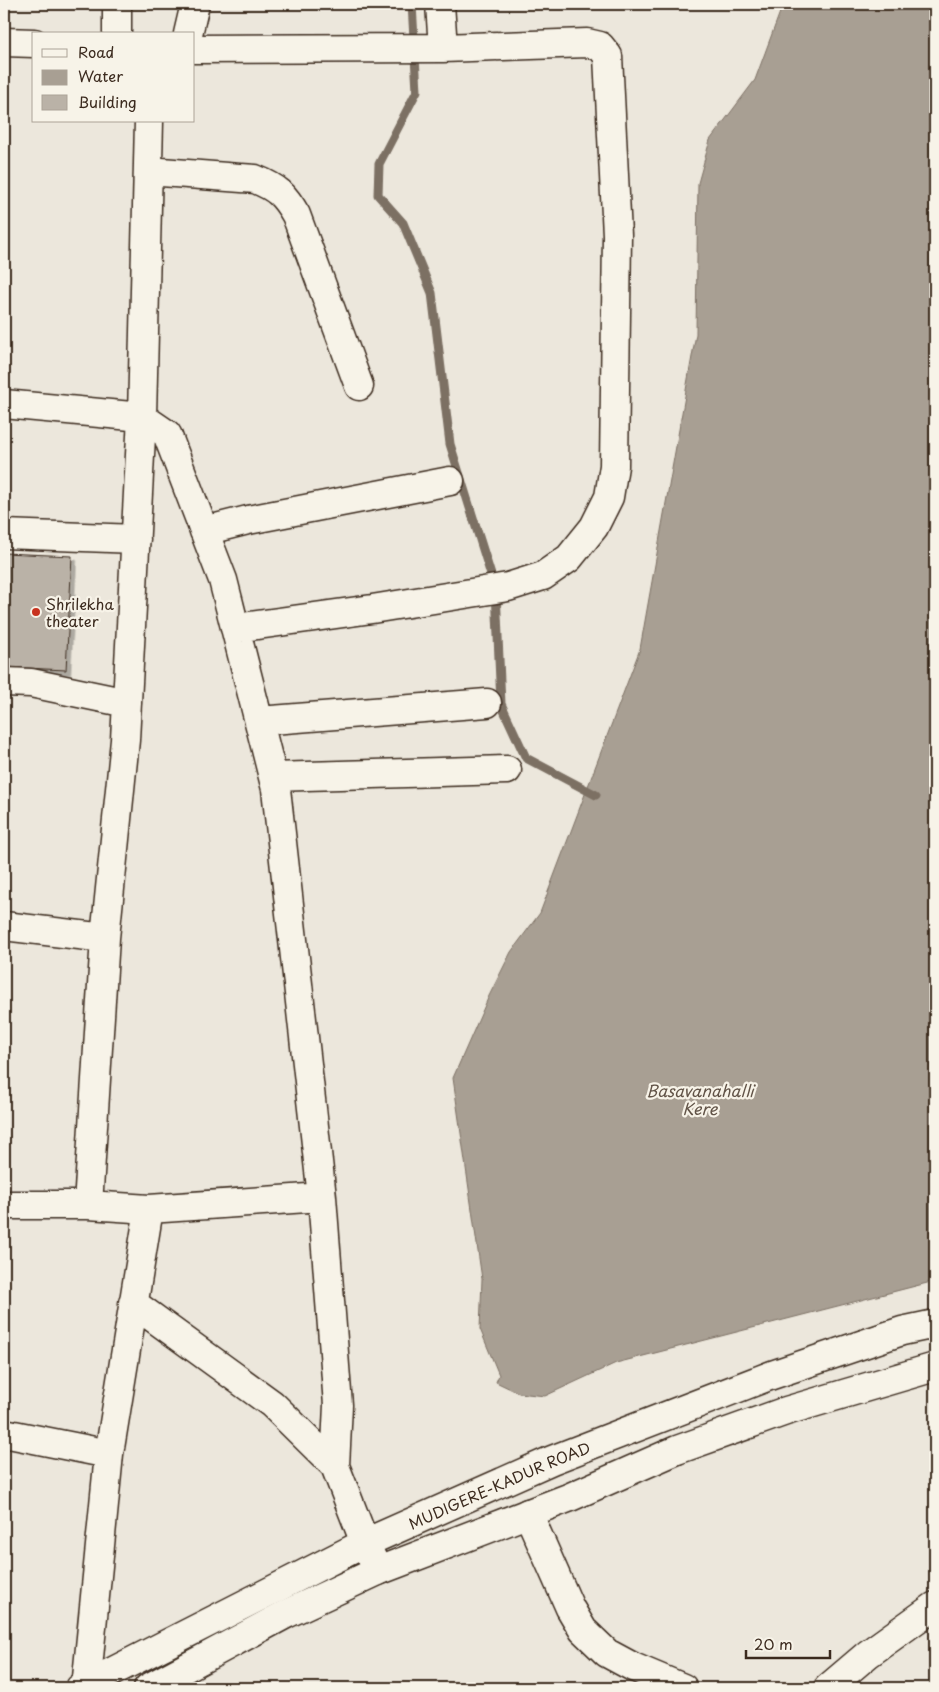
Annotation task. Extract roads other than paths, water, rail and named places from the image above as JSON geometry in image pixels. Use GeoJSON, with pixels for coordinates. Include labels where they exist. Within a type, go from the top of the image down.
{"type":"FeatureCollection","features":[{"type":"Feature","properties":{"kind":"main road"},"geometry":{"type":"LineString","coordinates":[[116,32],[117,4]]}},
{"type":"Feature","properties":{"kind":"main road"},"geometry":{"type":"LineString","coordinates":[[188,32],[195,4]]}},
{"type":"Feature","properties":{"kind":"main road"},"geometry":{"type":"LineString","coordinates":[[436,48],[440,4]]}},
{"type":"Feature","properties":{"kind":"main road"},"geometry":{"type":"LineString","coordinates":[[4,42],[32,43]]}},
{"type":"Feature","properties":{"kind":"main road"},"geometry":{"type":"LineString","coordinates":[[195,49],[436,48],[587,43],[600,46],[608,56],[617,235],[614,466],[609,497],[594,527],[569,558],[543,576],[508,587],[372,609],[235,628]]}},
{"type":"Feature","properties":{"kind":"main road"},"geometry":{"type":"LineString","coordinates":[[88,1205],[105,938],[125,740],[142,417],[149,122]]}},
{"type":"Feature","properties":{"kind":"main road"},"geometry":{"type":"LineString","coordinates":[[148,171],[255,179],[272,186],[287,198],[296,215],[359,386]]}},
{"type":"Feature","properties":{"kind":"main road"},"geometry":{"type":"LineString","coordinates":[[4,404],[142,417],[167,434],[223,580],[276,789],[322,1196],[338,1405],[336,1466],[364,1543],[378,1572]]}},
{"type":"Feature","properties":{"kind":"main road"},"geometry":{"type":"LineString","coordinates":[[204,531],[248,520],[450,481]]}},
{"type":"Feature","properties":{"kind":"main road"},"geometry":{"type":"LineString","coordinates":[[4,534],[136,539]]}},
{"type":"Feature","properties":{"kind":"main road"},"geometry":{"type":"LineString","coordinates":[[4,682],[31,683],[127,703]]}},
{"type":"Feature","properties":{"kind":"main road"},"geometry":{"type":"LineString","coordinates":[[259,722],[487,703]]}},
{"type":"Feature","properties":{"kind":"main road"},"geometry":{"type":"LineString","coordinates":[[273,777],[507,770]]}},
{"type":"Feature","properties":{"kind":"main road"},"geometry":{"type":"LineString","coordinates":[[4,926],[105,938]]}},
{"type":"Feature","properties":{"kind":"main road"},"geometry":{"type":"LineString","coordinates":[[4,1205],[88,1205],[149,1209],[322,1196]]}},
{"type":"Feature","properties":{"kind":"main road"},"geometry":{"type":"LineString","coordinates":[[84,1687],[108,1454],[149,1209]]}},
{"type":"Feature","properties":{"kind":"main road"},"geometry":{"type":"LineString","coordinates":[[133,1303],[272,1404],[336,1466]]}},
{"type":"Feature","properties":{"kind":"main road","name":"MUDIGERE-KADUR ROAD"},"geometry":{"type":"LineString","coordinates":[[84,1687],[364,1543],[552,1460],[772,1374],[902,1331],[935,1324]]}},
{"type":"Feature","properties":{"kind":"main road"},"geometry":{"type":"LineString","coordinates":[[148,1688],[286,1614],[378,1572],[568,1498],[677,1450],[777,1414],[935,1367]]}},
{"type":"Feature","properties":{"kind":"main road"},"geometry":{"type":"LineString","coordinates":[[4,1433],[108,1454]]}},
{"type":"Feature","properties":{"kind":"main road"},"geometry":{"type":"LineString","coordinates":[[528,1513],[570,1608],[583,1630],[607,1653],[633,1667],[683,1688]]}},
{"type":"Feature","properties":{"kind":"main road"},"geometry":{"type":"LineString","coordinates":[[828,1688],[868,1654],[935,1606]]}},
{"type":"Feature","properties":{"kind":"water","name":"Basavanahalli Kere"},"geometry":{"type":"Polygon","coordinates":[[[783,4],[935,4],[935,1281],[616,1363],[545,1396],[519,1393],[496,1382],[499,1375],[480,1329],[482,1279],[453,1078],[489,996],[511,952],[540,913],[640,649],[696,334],[698,183],[710,140],[755,80],[783,4]]]}},
{"type":"Feature","properties":{"kind":"waterway"},"geometry":{"type":"LineString","coordinates":[[412,4],[417,91],[379,164],[378,195],[403,223],[432,293],[450,444],[496,591],[501,704],[526,758],[596,795]]}},
{"type":"Feature","properties":{"kind":"place","name":"Shrilekha theater"},"geometry":{"type":"Point","coordinates":[36,612]}}]}
